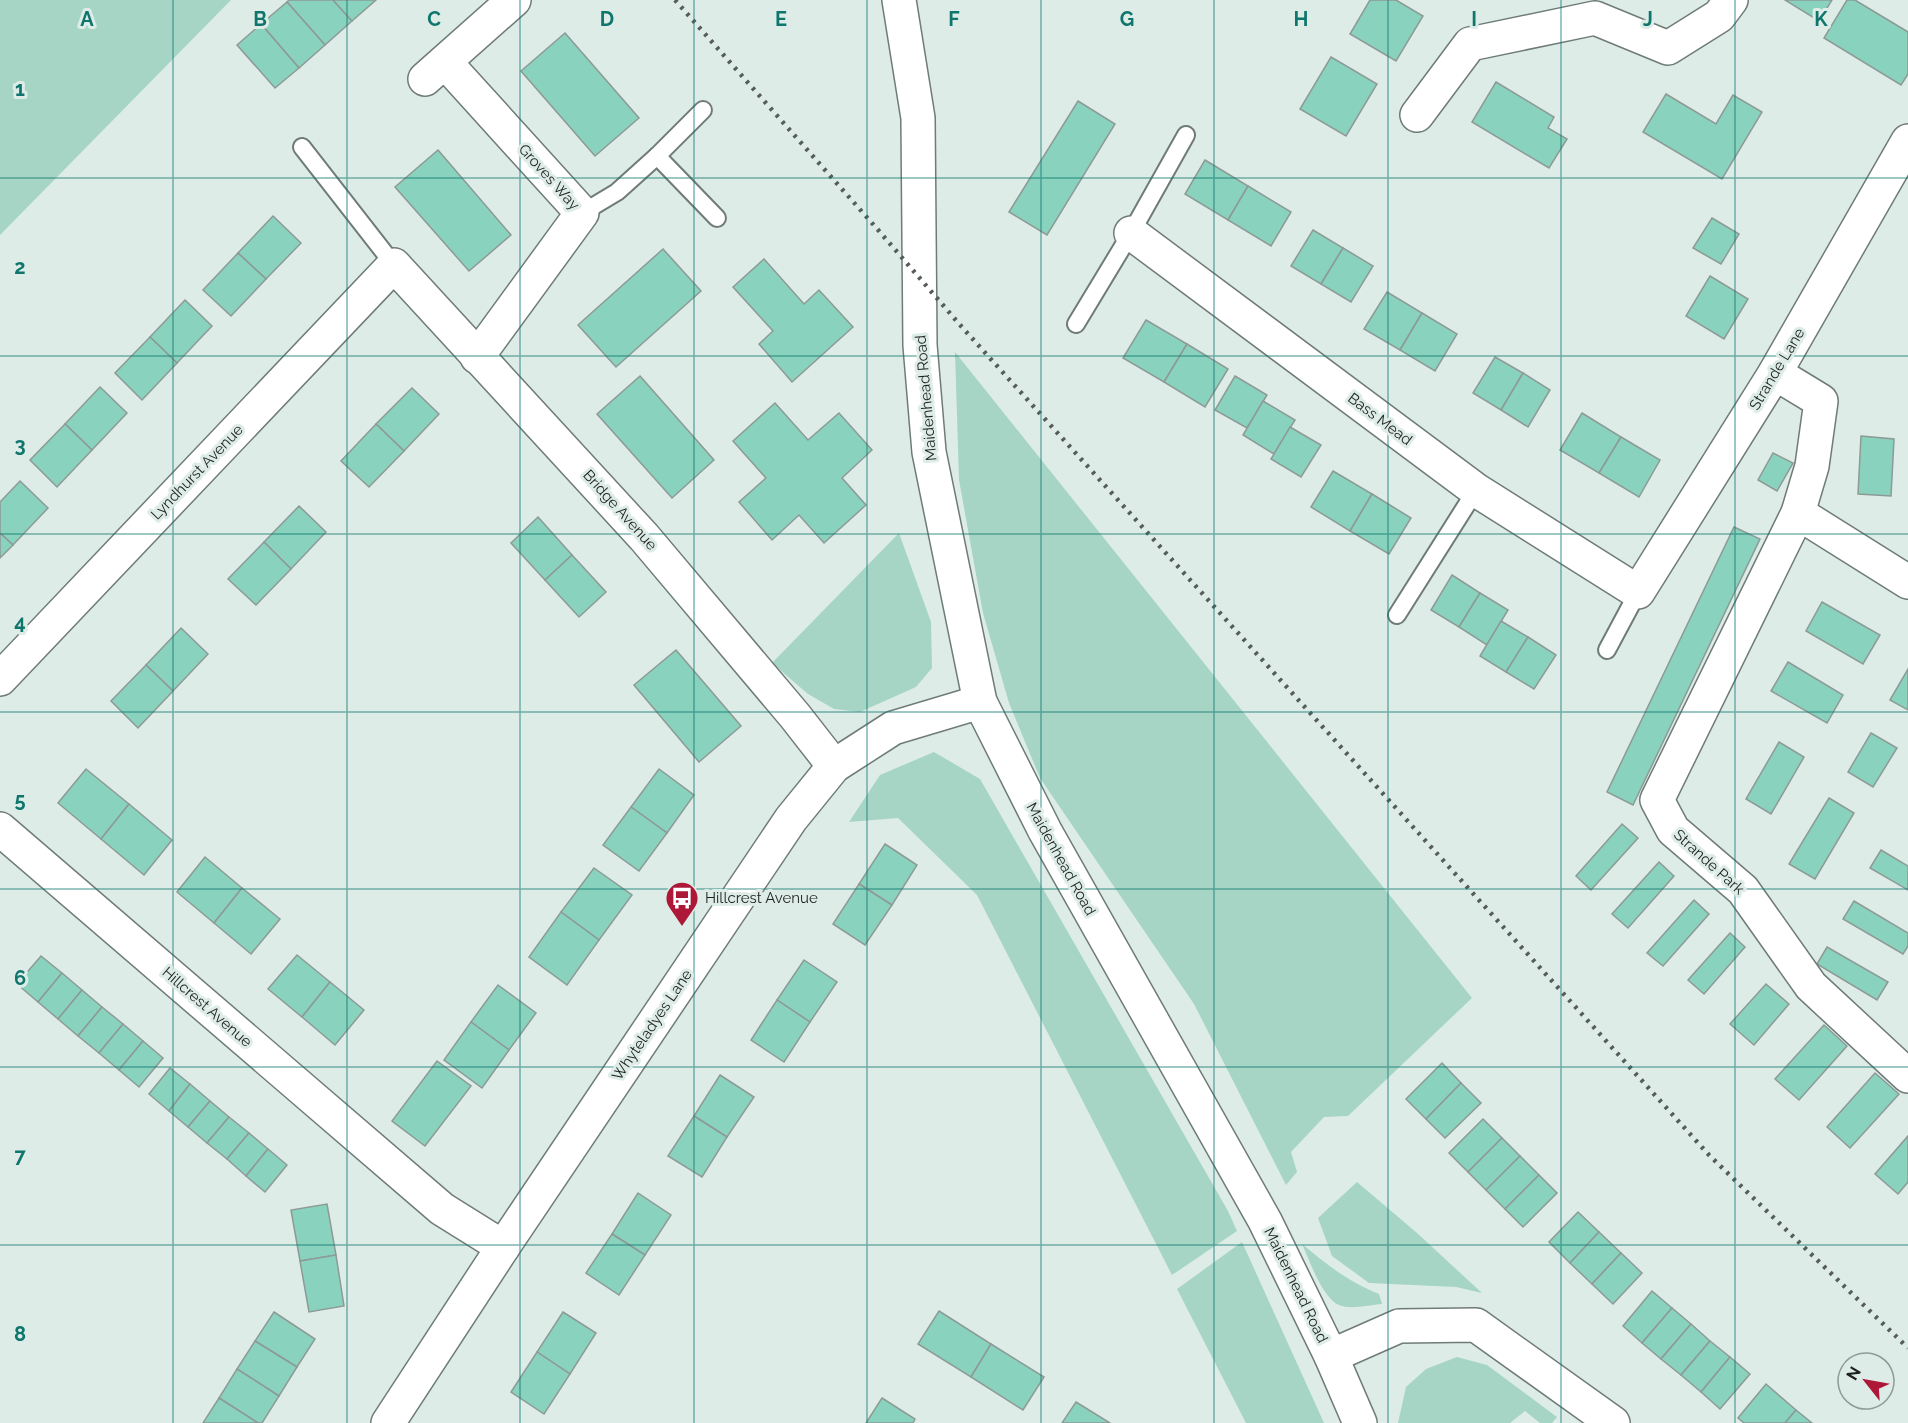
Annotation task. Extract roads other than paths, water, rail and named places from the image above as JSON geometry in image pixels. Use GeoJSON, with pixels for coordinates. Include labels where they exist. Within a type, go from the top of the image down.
{"type":"FeatureCollection","features":[{"type":"Feature","properties":{"kind":"street","name":"Groves Way"},"geometry":{"type":"LineString","coordinates":[[477,357],[582,213],[435,70],[514,0]]}},
{"type":"Feature","properties":{"kind":"street","name":"Maidenhead Road"},"geometry":{"type":"LineString","coordinates":[[899,0],[918,118],[920,345],[929,452],[980,702],[1045,831],[1265,1221],[1331,1356],[1399,1326],[1476,1324],[1613,1423]]}},
{"type":"Feature","properties":{"kind":"street"},"geometry":{"type":"LineString","coordinates":[[1417,115],[1470,44],[1595,18],[1668,48],[1719,16],[1731,0]]}},
{"type":"Feature","properties":{"kind":"street","name":"Strande Lane"},"geometry":{"type":"LineString","coordinates":[[1638,592],[1775,374],[1908,141]]}},
{"type":"Feature","properties":{"kind":"street","name":"Bass Mead"},"geometry":{"type":"LineString","coordinates":[[1131,233],[1476,490],[1638,592]]}},
{"type":"Feature","properties":{"kind":"street","name":"Bridge Avenue"},"geometry":{"type":"LineString","coordinates":[[394,265],[644,537],[795,716],[834,766]]}},
{"type":"Feature","properties":{"kind":"street","name":"Lyndhurst Avenue"},"geometry":{"type":"LineString","coordinates":[[0,679],[394,265]]}},
{"type":"Feature","properties":{"kind":"street","name":"Strande Park"},"geometry":{"type":"LineString","coordinates":[[1775,374],[1821,401],[1812,466],[1798,513],[1657,800],[1673,830],[1743,890],[1811,986],[1908,1076]]}},
{"type":"Feature","properties":{"kind":"street"},"geometry":{"type":"LineString","coordinates":[[1798,513],[1908,582]]}},
{"type":"Feature","properties":{"kind":"street","name":"Whyteladyes Lane"},"geometry":{"type":"LineString","coordinates":[[388,1423],[502,1247],[791,819],[834,766],[893,728],[980,702]]}},
{"type":"Feature","properties":{"kind":"street","name":"Hillcrest Avenue"},"geometry":{"type":"LineString","coordinates":[[0,829],[442,1209],[502,1247]]}},
{"type":"Feature","properties":{"kind":"street"},"geometry":{"type":"LineString","coordinates":[[1331,1356],[1360,1423]]}},
{"type":"Feature","properties":{"kind":"lane"},"geometry":{"type":"LineString","coordinates":[[582,213],[617,192],[703,110]]}},
{"type":"Feature","properties":{"kind":"lane"},"geometry":{"type":"LineString","coordinates":[[1076,324],[1131,233],[1185,135]]}},
{"type":"Feature","properties":{"kind":"lane"},"geometry":{"type":"LineString","coordinates":[[302,147],[394,265]]}},
{"type":"Feature","properties":{"kind":"lane"},"geometry":{"type":"LineString","coordinates":[[657,156],[717,218]]}},
{"type":"Feature","properties":{"kind":"lane"},"geometry":{"type":"LineString","coordinates":[[1396,615],[1476,490]]}},
{"type":"Feature","properties":{"kind":"lane"},"geometry":{"type":"LineString","coordinates":[[1607,650],[1638,592]]}},
{"type":"Feature","properties":{"kind":"railway"},"geometry":{"type":"LineString","coordinates":[[675,0],[961,326],[1709,1155],[1908,1348]]}},
{"type":"Feature","properties":{"kind":"place","name":"Hillcrest Avenue"},"geometry":{"type":"Point","coordinates":[682,927]}}]}
